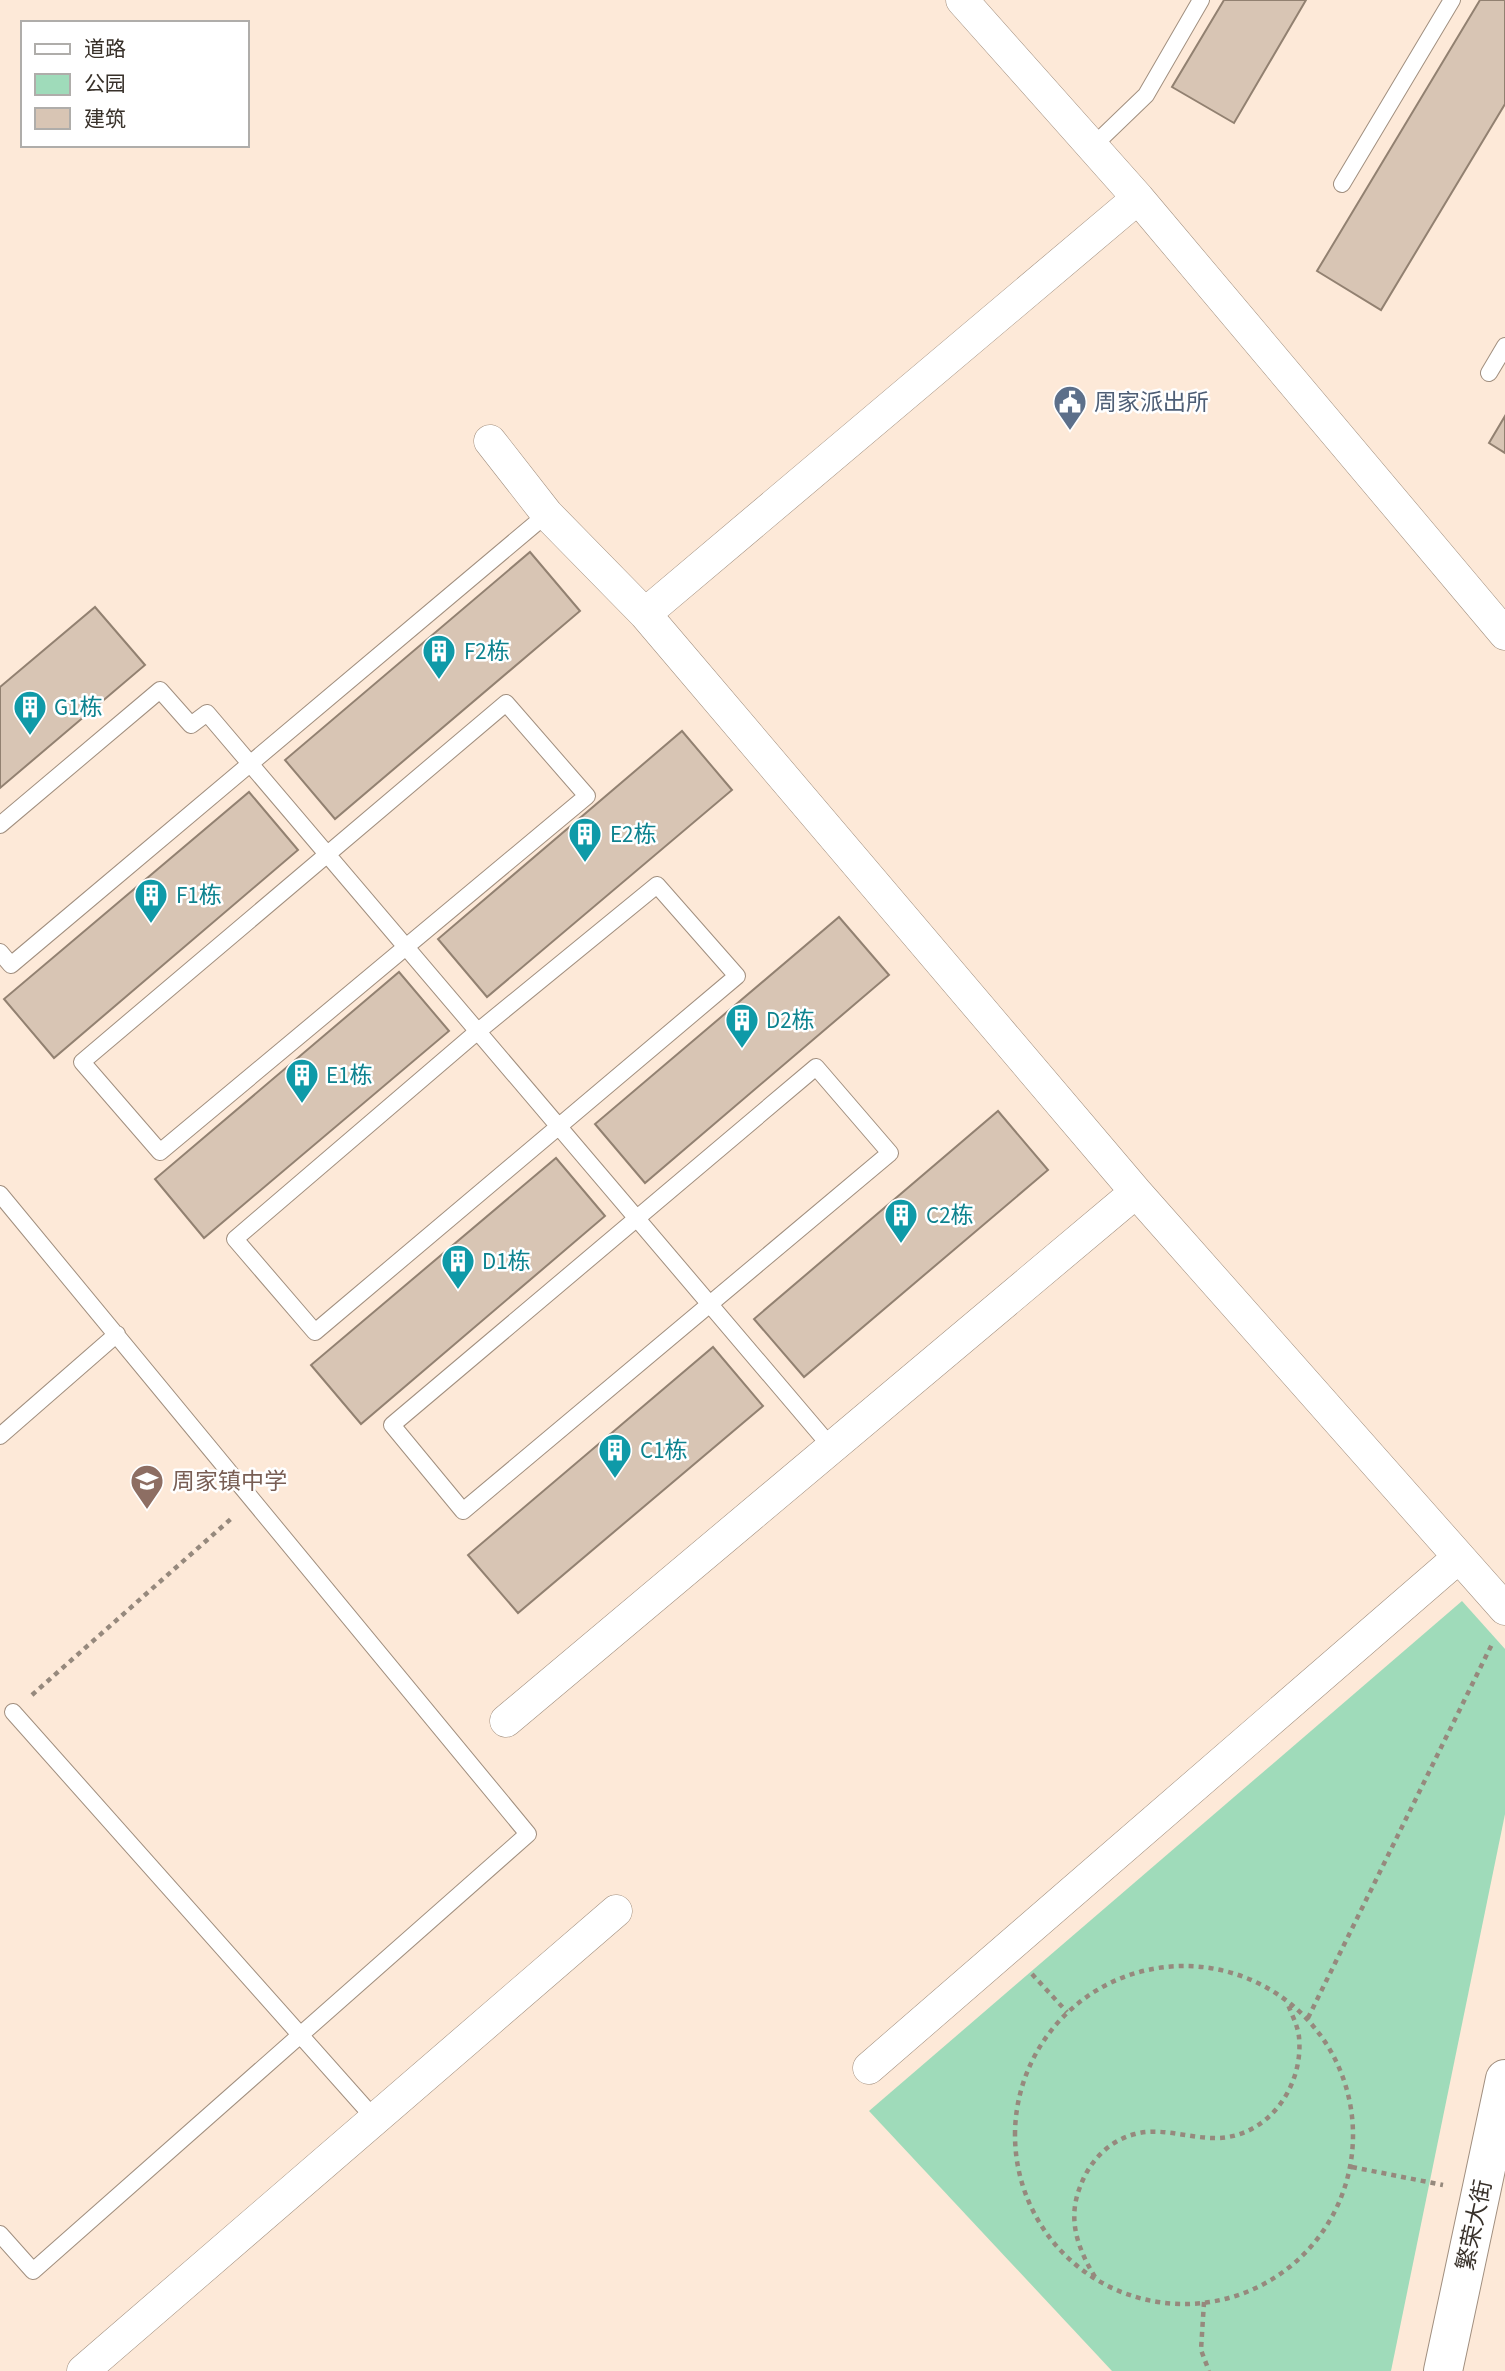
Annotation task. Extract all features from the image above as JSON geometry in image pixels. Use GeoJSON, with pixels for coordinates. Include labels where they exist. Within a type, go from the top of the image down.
{"type":"FeatureCollection","features":[{"type":"Feature","properties":{"kind":"main road","name":"繁荣大街"},"geometry":{"type":"LineString","coordinates":[[1443,2371],[1505,2079]]}},
{"type":"Feature","properties":{"kind":"street"},"geometry":{"type":"LineString","coordinates":[[962,0],[1138,198],[1505,634]]}},
{"type":"Feature","properties":{"kind":"street"},"geometry":{"type":"LineString","coordinates":[[645,614],[1138,198]]}},
{"type":"Feature","properties":{"kind":"street"},"geometry":{"type":"LineString","coordinates":[[490,441],[547,514],[645,614],[1136,1192],[1459,1557],[1502,1619]]}},
{"type":"Feature","properties":{"kind":"street"},"geometry":{"type":"LineString","coordinates":[[506,1721],[1136,1192]]}},
{"type":"Feature","properties":{"kind":"street"},"geometry":{"type":"LineString","coordinates":[[869,2068],[1459,1557]]}},
{"type":"Feature","properties":{"kind":"street"},"geometry":{"type":"LineString","coordinates":[[83,2371],[616,1911]]}},
{"type":"Feature","properties":{"kind":"lane"},"geometry":{"type":"LineString","coordinates":[[1092,147],[1146,95],[1201,0]]}},
{"type":"Feature","properties":{"kind":"lane"},"geometry":{"type":"LineString","coordinates":[[1342,184],[1452,0]]}},
{"type":"Feature","properties":{"kind":"lane"},"geometry":{"type":"LineString","coordinates":[[1489,373],[1505,346]]}},
{"type":"Feature","properties":{"kind":"lane"},"geometry":{"type":"LineString","coordinates":[[0,952],[11,965],[547,514]]}},
{"type":"Feature","properties":{"kind":"lane"},"geometry":{"type":"LineString","coordinates":[[0,825],[160,690],[191,725],[207,713],[832,1447]]}},
{"type":"Feature","properties":{"kind":"lane"},"geometry":{"type":"LineString","coordinates":[[506,703],[587,796],[160,1152],[82,1062],[327,854],[506,703]]}},
{"type":"Feature","properties":{"kind":"lane"},"geometry":{"type":"LineString","coordinates":[[657,885],[737,976],[314,1332],[235,1238],[478,1031],[657,885]]}},
{"type":"Feature","properties":{"kind":"lane"},"geometry":{"type":"LineString","coordinates":[[816,1067],[890,1153],[711,1306],[463,1511],[392,1425],[635,1217],[816,1067]]}},
{"type":"Feature","properties":{"kind":"lane"},"geometry":{"type":"LineString","coordinates":[[0,1194],[528,1834],[302,2037],[33,2271],[0,2234]]}},
{"type":"Feature","properties":{"kind":"lane"},"geometry":{"type":"LineString","coordinates":[[0,1436],[117,1334]]}},
{"type":"Feature","properties":{"kind":"lane"},"geometry":{"type":"LineString","coordinates":[[13,1712],[375,2119]]}},
{"type":"Feature","properties":{"kind":"path"},"geometry":{"type":"LineString","coordinates":[[13,1712],[253,1499]]}},
{"type":"Feature","properties":{"kind":"path"},"geometry":{"type":"LineString","coordinates":[[1308,2018],[1502,1619]]}},
{"type":"Feature","properties":{"kind":"path"},"geometry":{"type":"LineString","coordinates":[[1008,1948],[1067,2012]]}},
{"type":"Feature","properties":{"kind":"path"},"geometry":{"type":"LineString","coordinates":[[1163,1966],[1216,1967],[1266,1986],[1308,2018],[1339,2062],[1353,2113],[1352,2166],[1334,2217],[1301,2259],[1251,2291],[1194,2305],[1135,2298],[1082,2272],[1042,2228],[1018,2175],[1015,2115],[1032,2059],[1067,2012],[1111,1981],[1163,1966]]}},
{"type":"Feature","properties":{"kind":"path"},"geometry":{"type":"LineString","coordinates":[[1096,2278],[1079,2252],[1074,2225],[1076,2196],[1087,2170],[1106,2148],[1135,2134],[1162,2132],[1215,2138],[1244,2134],[1267,2119],[1289,2094],[1298,2065],[1299,2035],[1287,2002]]}},
{"type":"Feature","properties":{"kind":"path"},"geometry":{"type":"LineString","coordinates":[[1352,2166],[1481,2193]]}},
{"type":"Feature","properties":{"kind":"path"},"geometry":{"type":"LineString","coordinates":[[1204,2302],[1201,2350],[1209,2371]]}},
{"type":"Feature","properties":{"kind":"green space"},"geometry":{"type":"Polygon","coordinates":[[[1462,1601],[1505,1649],[1505,1814],[1391,2371],[1112,2371],[869,2111],[1462,1601]]]}},
{"type":"Feature","properties":{"kind":"building"},"geometry":{"type":"Polygon","coordinates":[[[1224,0],[1306,0],[1234,123],[1172,87],[1224,0]]]}},
{"type":"Feature","properties":{"kind":"building"},"geometry":{"type":"Polygon","coordinates":[[[1480,0],[1505,0],[1505,104],[1381,310],[1317,271],[1480,0]]]}},
{"type":"Feature","properties":{"kind":"building"},"geometry":{"type":"Polygon","coordinates":[[[1505,416],[1505,453],[1489,443],[1505,416]]]}},
{"type":"Feature","properties":{"kind":"building","name":"F2栋"},"geometry":{"type":"Polygon","coordinates":[[[530,552],[580,611],[335,819],[285,760],[530,552]]]}},
{"type":"Feature","properties":{"kind":"building","name":"G1栋"},"geometry":{"type":"Polygon","coordinates":[[[95,607],[145,665],[0,788],[0,687],[95,607]]]}},
{"type":"Feature","properties":{"kind":"building","name":"E2栋"},"geometry":{"type":"Polygon","coordinates":[[[682,731],[732,790],[487,997],[438,939],[682,731]]]}},
{"type":"Feature","properties":{"kind":"building","name":"F1栋"},"geometry":{"type":"Polygon","coordinates":[[[249,792],[298,850],[54,1058],[4,999],[249,792]]]}},
{"type":"Feature","properties":{"kind":"building","name":"D2栋"},"geometry":{"type":"Polygon","coordinates":[[[839,917],[889,975],[645,1183],[595,1124],[839,917]]]}},
{"type":"Feature","properties":{"kind":"building","name":"E1栋"},"geometry":{"type":"Polygon","coordinates":[[[399,972],[449,1031],[204,1238],[155,1179],[399,972]]]}},
{"type":"Feature","properties":{"kind":"building","name":"C2栋"},"geometry":{"type":"Polygon","coordinates":[[[998,1111],[1048,1170],[804,1377],[754,1319],[998,1111]]]}},
{"type":"Feature","properties":{"kind":"building","name":"D1栋"},"geometry":{"type":"Polygon","coordinates":[[[556,1158],[605,1216],[361,1424],[311,1365],[556,1158]]]}},
{"type":"Feature","properties":{"kind":"building","name":"C1栋"},"geometry":{"type":"Polygon","coordinates":[[[713,1347],[763,1406],[518,1613],[468,1555],[713,1347]]]}},
{"type":"Feature","properties":{"kind":"place","name":"周家派出所"},"geometry":{"type":"Point","coordinates":[1070,432]}},
{"type":"Feature","properties":{"kind":"place","name":"F2栋"},"geometry":{"type":"Point","coordinates":[439,681]}},
{"type":"Feature","properties":{"kind":"place","name":"G1栋"},"geometry":{"type":"Point","coordinates":[30,737]}},
{"type":"Feature","properties":{"kind":"place","name":"E2栋"},"geometry":{"type":"Point","coordinates":[585,864]}},
{"type":"Feature","properties":{"kind":"place","name":"F1栋"},"geometry":{"type":"Point","coordinates":[151,925]}},
{"type":"Feature","properties":{"kind":"place","name":"D2栋"},"geometry":{"type":"Point","coordinates":[742,1050]}},
{"type":"Feature","properties":{"kind":"place","name":"E1栋"},"geometry":{"type":"Point","coordinates":[302,1105]}},
{"type":"Feature","properties":{"kind":"place","name":"C2栋"},"geometry":{"type":"Point","coordinates":[901,1245]}},
{"type":"Feature","properties":{"kind":"place","name":"D1栋"},"geometry":{"type":"Point","coordinates":[458,1291]}},
{"type":"Feature","properties":{"kind":"place","name":"C1栋"},"geometry":{"type":"Point","coordinates":[615,1480]}},
{"type":"Feature","properties":{"kind":"place","name":"周家镇中学"},"geometry":{"type":"Point","coordinates":[147,1511]}}]}
